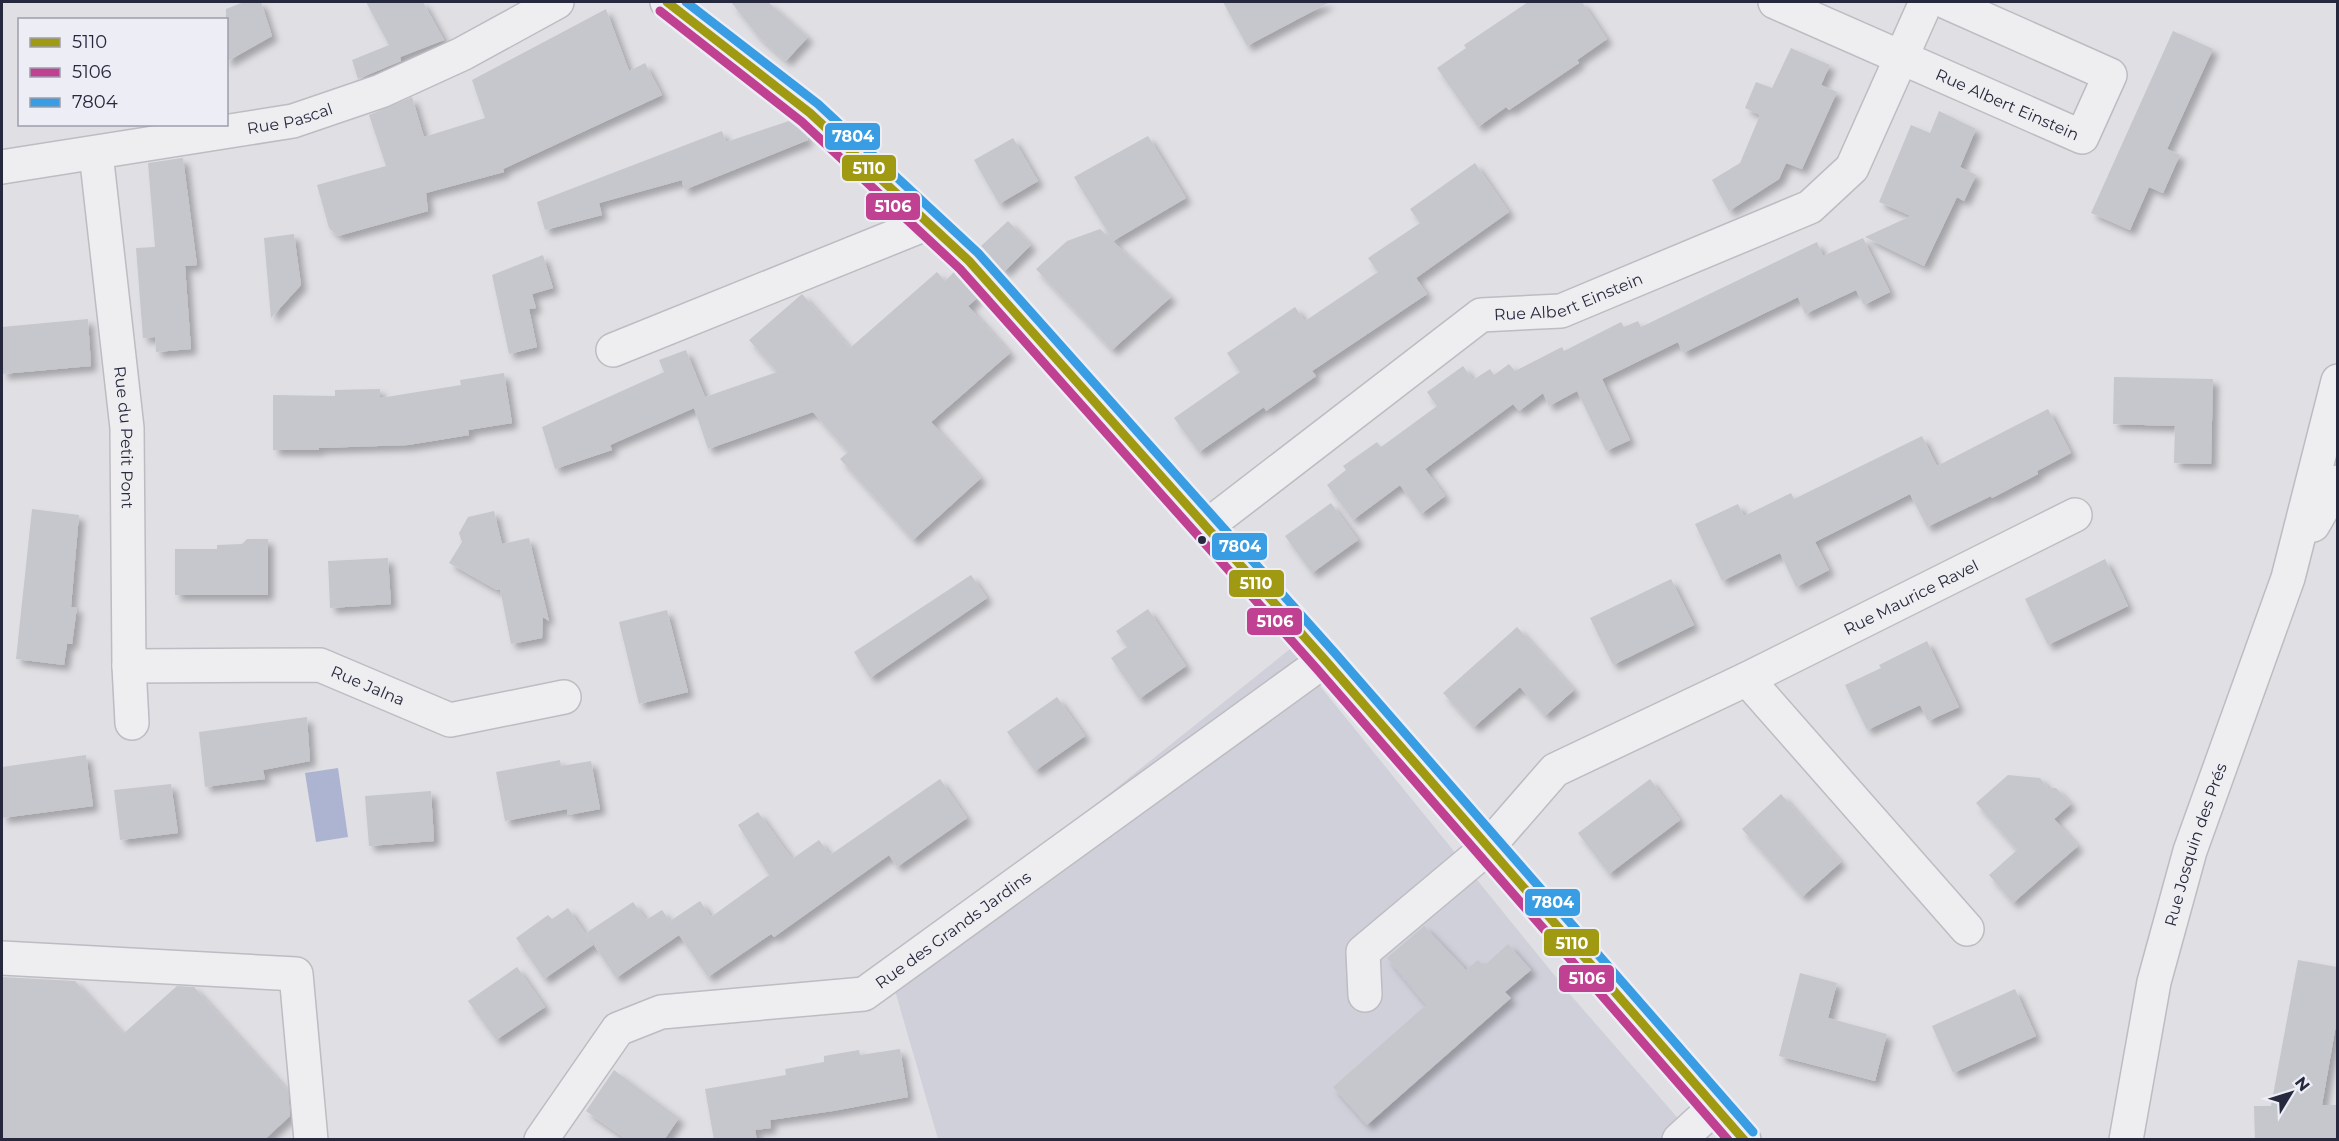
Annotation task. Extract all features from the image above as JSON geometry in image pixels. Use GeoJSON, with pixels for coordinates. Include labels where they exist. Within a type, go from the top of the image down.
{"type":"FeatureCollection","features":[{"type":"Feature","properties":{"kind":"street","name":"Rue Pascal"},"geometry":{"type":"LineString","coordinates":[[2,167],[293,121],[391,87],[462,54],[557,2]]}},
{"type":"Feature","properties":{"kind":"street"},"geometry":{"type":"LineString","coordinates":[[667,2],[810,113],[969,261],[1207,526],[1744,1140]]}},
{"type":"Feature","properties":{"kind":"street","name":"Rue Albert Einstein"},"geometry":{"type":"LineString","coordinates":[[1775,2],[2082,138],[2110,75],[1946,2]]}},
{"type":"Feature","properties":{"kind":"street","name":"Rue Albert Einstein"},"geometry":{"type":"LineString","coordinates":[[1207,526],[1481,315],[1562,311],[1810,207],[1852,168],[1926,2]]}},
{"type":"Feature","properties":{"kind":"street","name":"Rue du Petit Pont"},"geometry":{"type":"LineString","coordinates":[[96,153],[127,428],[129,666],[132,723]]}},
{"type":"Feature","properties":{"kind":"street"},"geometry":{"type":"LineString","coordinates":[[613,350],[928,223]]}},
{"type":"Feature","properties":{"kind":"street"},"geometry":{"type":"LineString","coordinates":[[2294,558],[2337,381]]}},
{"type":"Feature","properties":{"kind":"street"},"geometry":{"type":"LineString","coordinates":[[2294,558],[2337,482]]}},
{"type":"Feature","properties":{"kind":"street","name":"Rue Maurice Ravel"},"geometry":{"type":"LineString","coordinates":[[1365,995],[1363,952],[1487,848],[1555,770],[1747,679],[2076,515]]}},
{"type":"Feature","properties":{"kind":"street","name":"Rue Josquin des Prés"},"geometry":{"type":"LineString","coordinates":[[2126,1140],[2154,982],[2190,852],[2294,558]]}},
{"type":"Feature","properties":{"kind":"street","name":"Rue des Grands Jardins"},"geometry":{"type":"LineString","coordinates":[[541,1140],[618,1029],[661,1012],[864,994],[1325,660]]}},
{"type":"Feature","properties":{"kind":"street","name":"Rue Jalna"},"geometry":{"type":"LineString","coordinates":[[129,666],[320,664],[450,720],[564,697]]}},
{"type":"Feature","properties":{"kind":"street"},"geometry":{"type":"LineString","coordinates":[[1747,679],[1967,929]]}},
{"type":"Feature","properties":{"kind":"street"},"geometry":{"type":"LineString","coordinates":[[2,958],[296,974],[311,1140]]}},
{"type":"Feature","properties":{"kind":"street"},"geometry":{"type":"LineString","coordinates":[[1679,1140],[1716,1107]]}},
{"type":"Feature","properties":{"kind":"shaded area"},"geometry":{"type":"Polygon","coordinates":[[[1290,649],[1568,992],[1696,1139],[938,1139],[889,970],[1290,649]]]}},
{"type":"Feature","properties":{"kind":"water"},"geometry":{"type":"Polygon","coordinates":[[[338,768],[348,837],[316,842],[305,773],[338,768]]]}},
{"type":"Feature","properties":{"kind":"building"},"geometry":{"type":"Polygon","coordinates":[[[244,2],[261,2],[272,36],[228,61],[226,9],[244,2]]]}},
{"type":"Feature","properties":{"kind":"building"},"geometry":{"type":"Polygon","coordinates":[[[366,2],[423,2],[444,40],[400,57],[401,61],[358,79],[352,60],[389,45],[366,2]]]}},
{"type":"Feature","properties":{"kind":"building"},"geometry":{"type":"Polygon","coordinates":[[[731,2],[768,2],[808,37],[786,61],[758,36],[731,2]]]}},
{"type":"Feature","properties":{"kind":"building"},"geometry":{"type":"Polygon","coordinates":[[[1223,2],[1330,2],[1247,46],[1223,2]]]}},
{"type":"Feature","properties":{"kind":"building"},"geometry":{"type":"Polygon","coordinates":[[[1528,2],[1582,2],[1607,39],[1577,60],[1579,63],[1509,110],[1506,107],[1478,127],[1437,68],[1466,48],[1464,45],[1528,2]]]}},
{"type":"Feature","properties":{"kind":"building"},"geometry":{"type":"Polygon","coordinates":[[[606,9],[629,71],[645,63],[662,95],[503,169],[504,172],[426,193],[428,211],[338,236],[329,228],[317,185],[386,166],[369,115],[412,97],[424,137],[485,118],[472,80],[606,9]]]}},
{"type":"Feature","properties":{"kind":"building"},"geometry":{"type":"Polygon","coordinates":[[[2173,31],[2213,49],[2167,149],[2180,155],[2163,193],[2149,187],[2130,230],[2091,213],[2173,31]]]}},
{"type":"Feature","properties":{"kind":"building"},"geometry":{"type":"Polygon","coordinates":[[[1791,48],[1830,65],[1821,85],[1837,92],[1802,169],[1786,163],[1779,179],[1729,211],[1712,180],[1740,163],[1760,115],[1745,108],[1756,82],[1772,88],[1791,48]]]}},
{"type":"Feature","properties":{"kind":"building"},"geometry":{"type":"Polygon","coordinates":[[[1939,111],[1976,129],[1960,167],[1976,175],[1964,201],[1957,197],[1924,266],[1865,237],[1911,216],[1879,202],[1911,125],[1930,133],[1939,111]]]}},
{"type":"Feature","properties":{"kind":"building"},"geometry":{"type":"Polygon","coordinates":[[[789,121],[806,135],[808,140],[684,190],[682,180],[599,203],[602,215],[545,230],[537,202],[722,131],[726,142],[789,121]]]}},
{"type":"Feature","properties":{"kind":"building"},"geometry":{"type":"Polygon","coordinates":[[[1148,136],[1186,198],[1113,241],[1074,177],[1148,136]]]}},
{"type":"Feature","properties":{"kind":"building"},"geometry":{"type":"Polygon","coordinates":[[[1013,138],[1038,181],[999,204],[974,160],[1013,138]]]}},
{"type":"Feature","properties":{"kind":"building"},"geometry":{"type":"Polygon","coordinates":[[[183,158],[197,265],[185,266],[191,349],[156,352],[155,337],[143,338],[136,248],[155,247],[148,163],[183,158]]]}},
{"type":"Feature","properties":{"kind":"building"},"geometry":{"type":"Polygon","coordinates":[[[1475,163],[1509,212],[1416,278],[1427,294],[1312,371],[1316,376],[1266,411],[1264,407],[1199,452],[1174,418],[1240,372],[1227,353],[1295,307],[1305,321],[1378,272],[1368,258],[1420,223],[1410,209],[1475,163]]]}},
{"type":"Feature","properties":{"kind":"building"},"geometry":{"type":"Polygon","coordinates":[[[1008,221],[1031,245],[1004,272],[981,246],[1008,221]]]}},
{"type":"Feature","properties":{"kind":"building"},"geometry":{"type":"Polygon","coordinates":[[[1100,229],[1171,297],[1112,350],[1036,269],[1067,241],[1100,229]]]}},
{"type":"Feature","properties":{"kind":"building"},"geometry":{"type":"Polygon","coordinates":[[[294,234],[301,285],[271,318],[264,238],[294,234]]]}},
{"type":"Feature","properties":{"kind":"building"},"geometry":{"type":"Polygon","coordinates":[[[1863,238],[1890,292],[1864,305],[1856,290],[1805,314],[1798,297],[1683,353],[1678,342],[1602,379],[1630,440],[1606,451],[1577,391],[1549,406],[1543,393],[1519,411],[1513,404],[1425,469],[1445,496],[1421,514],[1400,485],[1353,520],[1327,485],[1346,470],[1343,466],[1377,442],[1381,447],[1437,406],[1427,392],[1463,366],[1473,380],[1490,369],[1494,375],[1509,364],[1515,371],[1562,347],[1564,351],[1621,322],[1624,327],[1638,321],[1641,327],[1817,242],[1823,256],[1863,238]]]}},
{"type":"Feature","properties":{"kind":"building"},"geometry":{"type":"Polygon","coordinates":[[[543,255],[553,288],[532,294],[536,308],[529,309],[537,347],[509,354],[492,275],[543,255]]]}},
{"type":"Feature","properties":{"kind":"building"},"geometry":{"type":"Polygon","coordinates":[[[937,272],[945,281],[954,272],[956,274],[977,298],[968,306],[1010,353],[931,422],[981,478],[913,540],[840,459],[848,452],[813,412],[708,449],[694,408],[610,445],[612,450],[555,469],[542,427],[664,372],[659,360],[686,350],[705,397],[777,372],[749,340],[802,294],[850,348],[937,272]]]}},
{"type":"Feature","properties":{"kind":"building"},"geometry":{"type":"Polygon","coordinates":[[[88,319],[91,366],[2,374],[2,327],[88,319]]]}},
{"type":"Feature","properties":{"kind":"building"},"geometry":{"type":"Polygon","coordinates":[[[504,373],[512,423],[468,430],[469,435],[408,445],[273,450],[273,395],[335,396],[335,390],[380,389],[380,398],[461,385],[460,380],[504,373]]]}},
{"type":"Feature","properties":{"kind":"building"},"geometry":{"type":"Polygon","coordinates":[[[2114,377],[2213,379],[2211,464],[2174,463],[2175,426],[2113,424],[2114,377]]]}},
{"type":"Feature","properties":{"kind":"building"},"geometry":{"type":"Polygon","coordinates":[[[2048,409],[2071,453],[2037,471],[2038,474],[1992,498],[1991,496],[1927,527],[1910,494],[1815,542],[1829,570],[1796,587],[1780,553],[1722,581],[1695,524],[1738,504],[1744,516],[1791,493],[1794,499],[1922,436],[1937,466],[2048,409]]]}},
{"type":"Feature","properties":{"kind":"building"},"geometry":{"type":"Polygon","coordinates":[[[1331,503],[1358,540],[1312,573],[1285,536],[1331,503]]]}},
{"type":"Feature","properties":{"kind":"building"},"geometry":{"type":"Polygon","coordinates":[[[32,509],[79,515],[71,607],[77,607],[72,644],[67,644],[64,665],[16,659],[32,509]]]}},
{"type":"Feature","properties":{"kind":"building"},"geometry":{"type":"Polygon","coordinates":[[[494,511],[502,544],[529,538],[549,621],[543,617],[542,638],[511,644],[500,589],[497,590],[449,563],[462,542],[459,533],[468,517],[494,511]]]}},
{"type":"Feature","properties":{"kind":"building"},"geometry":{"type":"Polygon","coordinates":[[[247,539],[268,539],[268,595],[175,595],[175,549],[217,549],[217,545],[242,544],[247,539]]]}},
{"type":"Feature","properties":{"kind":"building"},"geometry":{"type":"Polygon","coordinates":[[[388,558],[391,604],[330,608],[328,561],[388,558]]]}},
{"type":"Feature","properties":{"kind":"building"},"geometry":{"type":"Polygon","coordinates":[[[2105,559],[2128,606],[2048,645],[2025,599],[2105,559]]]}},
{"type":"Feature","properties":{"kind":"building"},"geometry":{"type":"Polygon","coordinates":[[[971,575],[987,598],[870,678],[854,652],[971,575]]]}},
{"type":"Feature","properties":{"kind":"building"},"geometry":{"type":"Polygon","coordinates":[[[1671,579],[1694,625],[1613,665],[1590,618],[1671,579]]]}},
{"type":"Feature","properties":{"kind":"building"},"geometry":{"type":"Polygon","coordinates":[[[1148,609],[1186,666],[1139,699],[1111,658],[1127,647],[1116,631],[1148,609]]]}},
{"type":"Feature","properties":{"kind":"building"},"geometry":{"type":"Polygon","coordinates":[[[667,610],[688,692],[639,704],[619,622],[667,610]]]}},
{"type":"Feature","properties":{"kind":"building"},"geometry":{"type":"Polygon","coordinates":[[[1517,627],[1574,690],[1545,716],[1520,687],[1474,727],[1443,693],[1517,627]]]}},
{"type":"Feature","properties":{"kind":"building"},"geometry":{"type":"Polygon","coordinates":[[[1927,641],[1959,707],[1928,721],[1920,705],[1867,730],[1845,685],[1881,668],[1879,665],[1927,641]]]}},
{"type":"Feature","properties":{"kind":"building"},"geometry":{"type":"Polygon","coordinates":[[[1057,697],[1085,736],[1035,771],[1007,732],[1057,697]]]}},
{"type":"Feature","properties":{"kind":"building"},"geometry":{"type":"Polygon","coordinates":[[[307,717],[310,761],[263,770],[265,779],[205,787],[199,732],[307,717]]]}},
{"type":"Feature","properties":{"kind":"building"},"geometry":{"type":"Polygon","coordinates":[[[86,755],[93,806],[2,818],[2,767],[86,755]]]}},
{"type":"Feature","properties":{"kind":"building"},"geometry":{"type":"Polygon","coordinates":[[[560,760],[561,766],[591,761],[600,809],[568,815],[567,809],[505,821],[496,772],[560,760]]]}},
{"type":"Feature","properties":{"kind":"building"},"geometry":{"type":"Polygon","coordinates":[[[2008,775],[2040,778],[2048,788],[2056,788],[2071,804],[2054,819],[2078,846],[2013,903],[1989,875],[2017,850],[1976,803],[2008,775]]]}},
{"type":"Feature","properties":{"kind":"building"},"geometry":{"type":"Polygon","coordinates":[[[940,779],[967,818],[897,867],[889,855],[774,937],[771,934],[708,977],[679,935],[616,978],[586,933],[633,902],[646,920],[662,910],[672,924],[670,921],[700,901],[711,917],[769,875],[738,825],[758,812],[792,859],[819,840],[830,855],[940,779]]]}},
{"type":"Feature","properties":{"kind":"building"},"geometry":{"type":"Polygon","coordinates":[[[1650,779],[1680,820],[1609,874],[1578,833],[1650,779]]]}},
{"type":"Feature","properties":{"kind":"building"},"geometry":{"type":"Polygon","coordinates":[[[171,784],[178,833],[120,840],[114,790],[171,784]]]}},
{"type":"Feature","properties":{"kind":"building"},"geometry":{"type":"Polygon","coordinates":[[[431,791],[434,841],[369,846],[365,796],[431,791]]]}},
{"type":"Feature","properties":{"kind":"building"},"geometry":{"type":"Polygon","coordinates":[[[1781,794],[1841,862],[1802,897],[1742,829],[1781,794]]]}},
{"type":"Feature","properties":{"kind":"building"},"geometry":{"type":"Polygon","coordinates":[[[568,908],[593,945],[544,979],[516,938],[548,915],[552,919],[568,908]]]}},
{"type":"Feature","properties":{"kind":"building"},"geometry":{"type":"Polygon","coordinates":[[[1424,926],[1466,970],[1478,960],[1484,966],[1508,944],[1531,970],[1505,992],[1511,998],[1367,1125],[1333,1087],[1426,1005],[1387,958],[1424,926]]]}},
{"type":"Feature","properties":{"kind":"building"},"geometry":{"type":"Polygon","coordinates":[[[2298,960],[2337,967],[2337,1019],[2322,1105],[2337,1105],[2337,1140],[2255,1140],[2254,1106],[2271,1106],[2298,960]]]}},
{"type":"Feature","properties":{"kind":"building"},"geometry":{"type":"Polygon","coordinates":[[[517,967],[545,1007],[496,1040],[468,1001],[517,967]]]}},
{"type":"Feature","properties":{"kind":"building"},"geometry":{"type":"Polygon","coordinates":[[[1800,973],[1837,983],[1828,1018],[1887,1034],[1875,1081],[1779,1056],[1800,973]]]}},
{"type":"Feature","properties":{"kind":"building"},"geometry":{"type":"Polygon","coordinates":[[[2,977],[75,981],[123,1034],[177,986],[194,987],[288,1091],[290,1116],[264,1140],[2,1140],[2,977]]]}},
{"type":"Feature","properties":{"kind":"building"},"geometry":{"type":"Polygon","coordinates":[[[2015,989],[2036,1036],[1953,1073],[1932,1026],[2015,989]]]}},
{"type":"Feature","properties":{"kind":"building"},"geometry":{"type":"Polygon","coordinates":[[[900,1049],[908,1097],[770,1120],[771,1128],[755,1130],[757,1140],[714,1140],[705,1089],[786,1075],[785,1069],[824,1062],[824,1056],[859,1050],[860,1055],[900,1049]]]}},
{"type":"Feature","properties":{"kind":"building"},"geometry":{"type":"Polygon","coordinates":[[[614,1070],[679,1118],[664,1140],[627,1140],[586,1111],[614,1070]]]}},
{"type":"Feature","properties":{"kind":"transit line","name":"5110"},"geometry":{"type":"LineString","coordinates":[[667,2],[810,113],[969,261],[1325,660],[1744,1140]]}},
{"type":"Feature","properties":{"kind":"transit line","name":"7804"},"geometry":{"type":"LineString","coordinates":[[686,2],[818,104],[978,253],[1334,652],[1753,1132]]}},
{"type":"Feature","properties":{"kind":"transit line","name":"5106"},"geometry":{"type":"LineString","coordinates":[[660,11],[802,122],[960,269],[1316,668],[1728,1140]]}}]}
